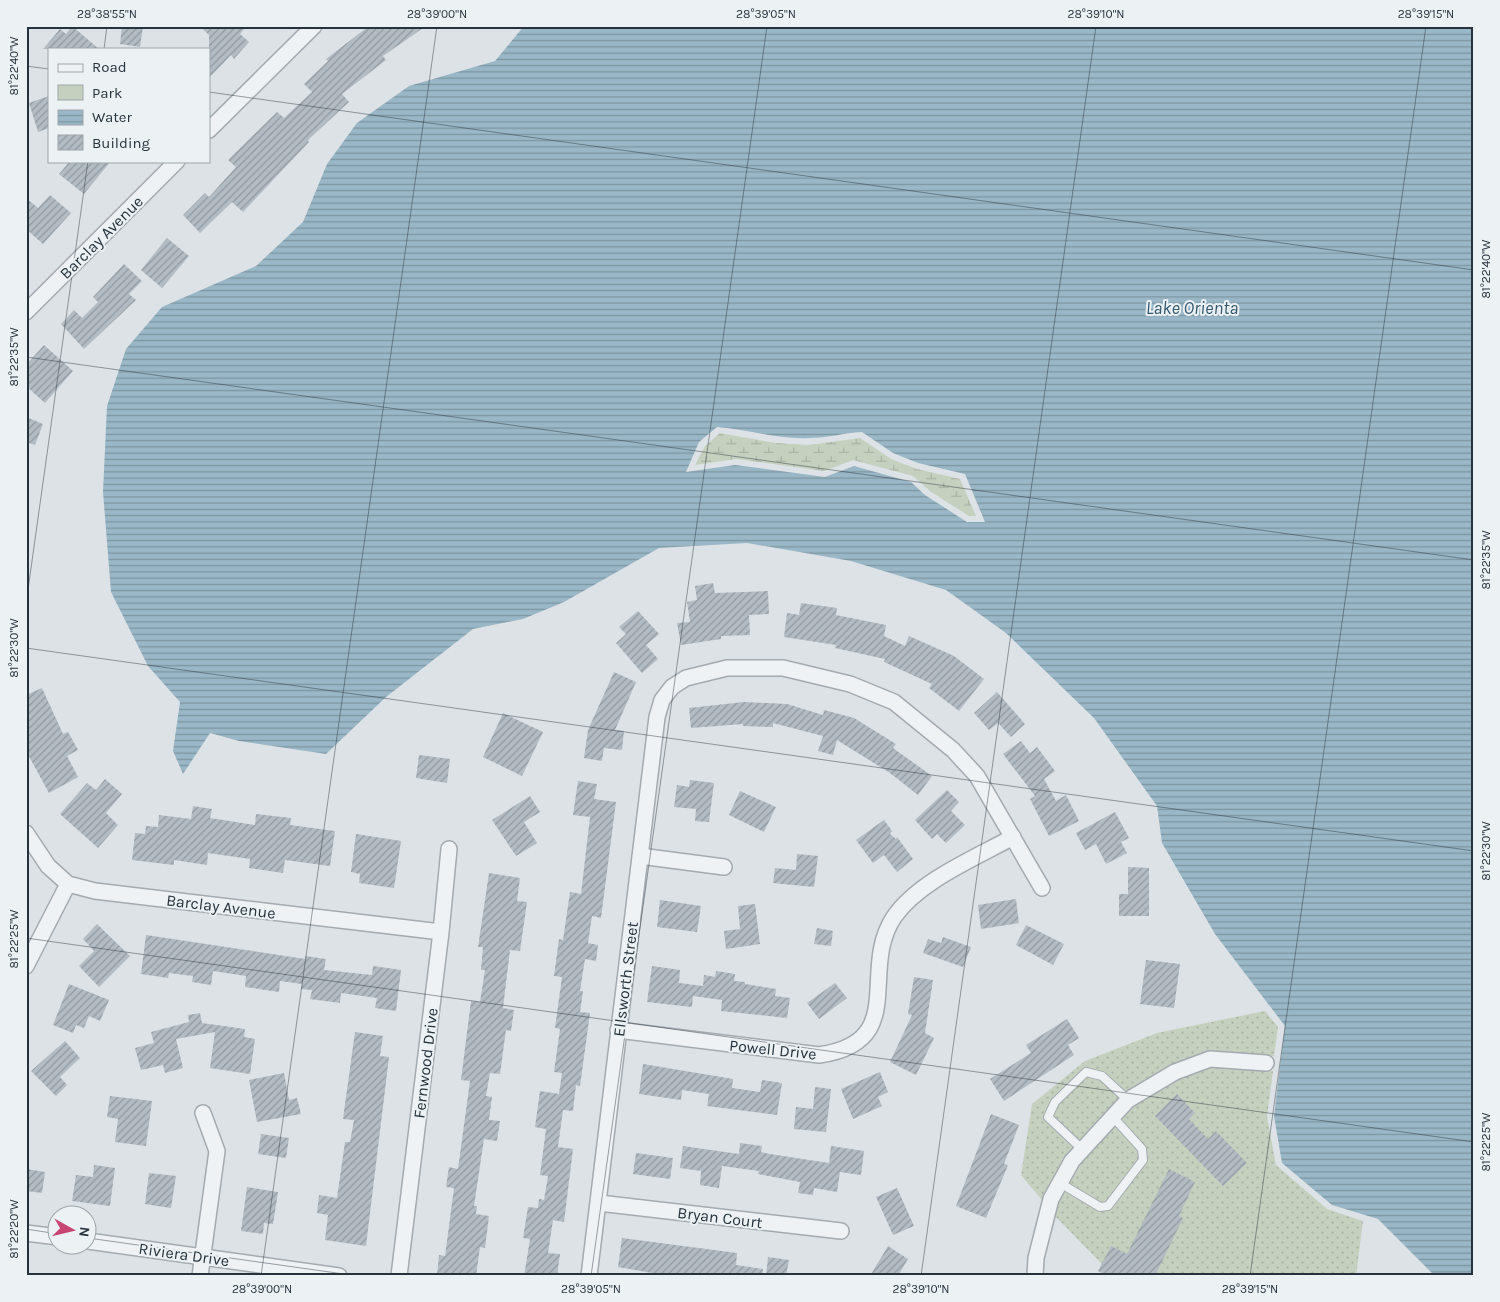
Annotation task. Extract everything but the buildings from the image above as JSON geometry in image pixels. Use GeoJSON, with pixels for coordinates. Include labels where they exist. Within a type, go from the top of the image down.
{"type":"FeatureCollection","features":[{"type":"Feature","properties":{"kind":"street"},"geometry":{"type":"LineString","coordinates":[[210,129],[314,26]]}},
{"type":"Feature","properties":{"kind":"street","name":"Barclay Avenue"},"geometry":{"type":"LineString","coordinates":[[26,312],[176,162]]}},
{"type":"Feature","properties":{"kind":"street","name":"Ellsworth Street"},"geometry":{"type":"LineString","coordinates":[[589,1276],[657,717],[662,700],[672,687],[686,678],[727,668],[783,668],[850,684],[894,702],[953,750],[977,776],[1013,838]]}},
{"type":"Feature","properties":{"kind":"street","name":"Barclay Avenue"},"geometry":{"type":"LineString","coordinates":[[26,833],[48,866],[68,884],[96,891],[441,932]]}},
{"type":"Feature","properties":{"kind":"street"},"geometry":{"type":"LineString","coordinates":[[1013,838],[1042,888]]}},
{"type":"Feature","properties":{"kind":"street","name":"Powell Drive"},"geometry":{"type":"LineString","coordinates":[[618,1030],[819,1055],[838,1052],[856,1044],[867,1034],[874,1016],[882,943],[894,918],[913,896],[951,871],[1013,838]]}},
{"type":"Feature","properties":{"kind":"street","name":"Fernwood Drive"},"geometry":{"type":"LineString","coordinates":[[399,1276],[441,932],[448,849]]}},
{"type":"Feature","properties":{"kind":"street"},"geometry":{"type":"LineString","coordinates":[[640,856],[724,867]]}},
{"type":"Feature","properties":{"kind":"street"},"geometry":{"type":"LineString","coordinates":[[26,966],[68,884]]}},
{"type":"Feature","properties":{"kind":"street"},"geometry":{"type":"LineString","coordinates":[[1035,1276],[1036,1258],[1051,1199],[1072,1161],[1128,1100],[1175,1072],[1210,1059],[1266,1063]]}},
{"type":"Feature","properties":{"kind":"street"},"geometry":{"type":"LineString","coordinates":[[200,1276],[217,1151],[203,1113]]}},
{"type":"Feature","properties":{"kind":"street","name":"Bryan Court"},"geometry":{"type":"LineString","coordinates":[[599,1203],[841,1231]]}},
{"type":"Feature","properties":{"kind":"street"},"geometry":{"type":"LineString","coordinates":[[26,1233],[48,1236]]}},
{"type":"Feature","properties":{"kind":"street","name":"Riviera Drive"},"geometry":{"type":"LineString","coordinates":[[98,1242],[339,1276]]}},
{"type":"Feature","properties":{"kind":"lane"},"geometry":{"type":"LineString","coordinates":[[1083,1150],[1048,1118],[1055,1102],[1086,1072],[1102,1076],[1128,1100]]}},
{"type":"Feature","properties":{"kind":"lane"},"geometry":{"type":"LineString","coordinates":[[1060,1183],[1100,1207],[1108,1206],[1143,1160],[1142,1149],[1113,1116]]}},
{"type":"Feature","properties":{"kind":"green space"},"geometry":{"type":"Polygon","coordinates":[[[720,433],[775,443],[809,445],[860,438],[891,459],[917,469],[960,479],[976,516],[969,516],[950,504],[930,491],[913,476],[853,460],[824,471],[736,459],[695,465],[705,446],[720,433]]]}},
{"type":"Feature","properties":{"kind":"green space"},"geometry":{"type":"Polygon","coordinates":[[[1265,1011],[1278,1027],[1274,1056],[1211,1052],[1170,1066],[1124,1094],[1066,1157],[1042,1200],[1021,1175],[1032,1104],[1085,1061],[1157,1033],[1265,1011]]]}},
{"type":"Feature","properties":{"kind":"green space"},"geometry":{"type":"Polygon","coordinates":[[[1212,1067],[1273,1071],[1267,1117],[1276,1165],[1327,1209],[1363,1221],[1356,1276],[1108,1276],[1101,1263],[1055,1216],[1059,1202],[1080,1165],[1134,1105],[1179,1079],[1212,1067]]]}},
{"type":"Feature","properties":{"kind":"water","name":"Lake Orienta"},"geometry":{"type":"Polygon","coordinates":[[[524,26],[1474,26],[1474,1276],[1435,1276],[1378,1219],[1332,1205],[1282,1163],[1274,1116],[1285,1026],[1215,934],[1162,843],[1157,806],[1094,718],[1006,633],[946,590],[851,561],[747,543],[659,548],[564,602],[523,619],[473,629],[386,697],[326,754],[239,741],[210,733],[183,774],[173,751],[180,702],[148,666],[111,592],[103,492],[107,406],[126,349],[162,307],[256,266],[303,222],[327,164],[357,123],[409,86],[495,61],[524,26]],[[717,427],[699,442],[686,472],[735,465],[825,477],[854,466],[911,482],[925,495],[967,522],[985,522],[965,474],[918,463],[893,453],[862,432],[797,438],[717,427]]]}}]}
